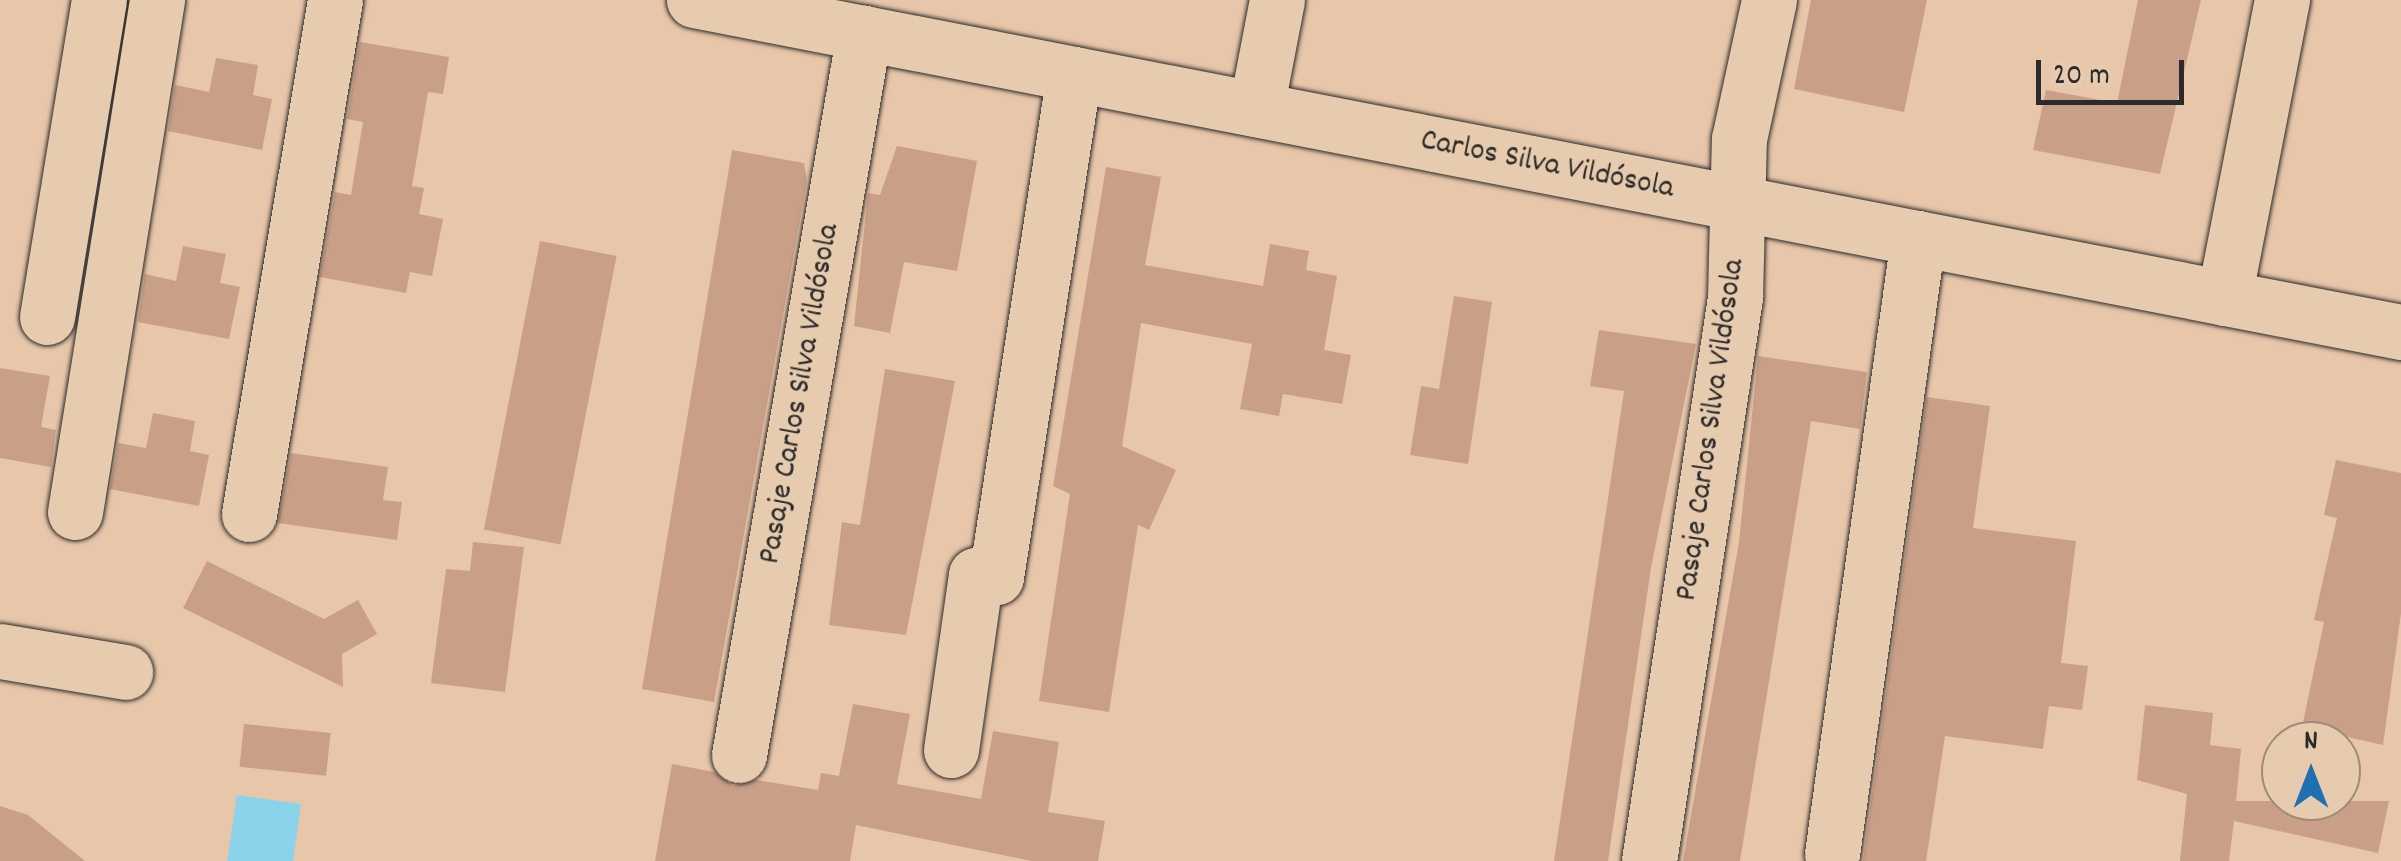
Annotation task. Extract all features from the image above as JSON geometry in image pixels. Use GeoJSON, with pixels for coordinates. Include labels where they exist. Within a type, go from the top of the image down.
{"type":"FeatureCollection","features":[{"type":"Feature","properties":{"kind":"street"},"geometry":{"type":"LineString","coordinates":[[46,316],[99,0]]}},
{"type":"Feature","properties":{"kind":"street"},"geometry":{"type":"LineString","coordinates":[[75,512],[157,0]]}},
{"type":"Feature","properties":{"kind":"street"},"geometry":{"type":"LineString","coordinates":[[248,514],[335,0]]}},
{"type":"Feature","properties":{"kind":"street","name":"Carlos Silva Vildósola"},"geometry":{"type":"LineString","coordinates":[[694,0],[2401,332]]}},
{"type":"Feature","properties":{"kind":"street"},"geometry":{"type":"LineString","coordinates":[[1256,109],[1277,0]]}},
{"type":"Feature","properties":{"kind":"street","name":"Pasaje Carlos Silva Vildósola"},"geometry":{"type":"LineString","coordinates":[[1649,861],[1735,298],[1741,203],[1740,139],[1769,0]]}},
{"type":"Feature","properties":{"kind":"street"},"geometry":{"type":"LineString","coordinates":[[2224,298],[2282,0]]}},
{"type":"Feature","properties":{"kind":"street","name":"Pasaje Carlos Silva Vildósola"},"geometry":{"type":"LineString","coordinates":[[739,755],[864,33]]}},
{"type":"Feature","properties":{"kind":"street"},"geometry":{"type":"LineString","coordinates":[[951,750],[976,575],[996,577],[1074,74]]}},
{"type":"Feature","properties":{"kind":"street"},"geometry":{"type":"LineString","coordinates":[[1832,854],[1918,238]]}},
{"type":"Feature","properties":{"kind":"street"},"geometry":{"type":"LineString","coordinates":[[0,651],[125,672]]}},
{"type":"Feature","properties":{"kind":"water"},"geometry":{"type":"Polygon","coordinates":[[[237,795],[301,804],[293,861],[227,861],[237,795]]]}},
{"type":"Feature","properties":{"kind":"building"},"geometry":{"type":"Polygon","coordinates":[[[1811,0],[1927,0],[1904,112],[1794,89],[1811,0]]]}},
{"type":"Feature","properties":{"kind":"building"},"geometry":{"type":"Polygon","coordinates":[[[2138,0],[2201,0],[2160,174],[2033,150],[2046,90],[2117,103],[2138,0]]]}},
{"type":"Feature","properties":{"kind":"building"},"geometry":{"type":"Polygon","coordinates":[[[360,42],[449,57],[443,94],[428,92],[412,186],[424,188],[419,214],[443,219],[432,276],[410,272],[406,293],[320,277],[335,192],[351,195],[363,122],[347,119],[360,42]]]}},
{"type":"Feature","properties":{"kind":"building"},"geometry":{"type":"Polygon","coordinates":[[[216,58],[258,65],[253,95],[272,99],[262,150],[168,131],[175,85],[209,92],[216,58]]]}},
{"type":"Feature","properties":{"kind":"building"},"geometry":{"type":"Polygon","coordinates":[[[897,146],[977,161],[957,271],[904,262],[890,333],[854,326],[868,193],[880,195],[897,146]]]}},
{"type":"Feature","properties":{"kind":"building"},"geometry":{"type":"Polygon","coordinates":[[[732,150],[804,163],[807,180],[714,702],[642,689],[732,150]]]}},
{"type":"Feature","properties":{"kind":"building"},"geometry":{"type":"Polygon","coordinates":[[[1106,167],[1161,177],[1145,265],[1263,286],[1270,244],[1309,251],[1306,270],[1337,276],[1324,350],[1351,355],[1342,404],[1283,394],[1279,416],[1240,409],[1252,344],[1141,323],[1122,446],[1176,470],[1149,530],[1138,525],[1109,712],[1039,701],[1070,494],[1053,486],[1106,167]]]}},
{"type":"Feature","properties":{"kind":"building"},"geometry":{"type":"Polygon","coordinates":[[[540,241],[617,256],[560,544],[484,530],[540,241]]]}},
{"type":"Feature","properties":{"kind":"building"},"geometry":{"type":"Polygon","coordinates":[[[183,246],[226,254],[220,283],[240,287],[229,339],[138,322],[145,274],[176,281],[183,246]]]}},
{"type":"Feature","properties":{"kind":"building"},"geometry":{"type":"Polygon","coordinates":[[[1454,296],[1492,302],[1468,464],[1410,455],[1421,386],[1439,389],[1454,296]]]}},
{"type":"Feature","properties":{"kind":"building"},"geometry":{"type":"Polygon","coordinates":[[[1599,330],[1696,344],[1651,568],[1608,861],[1554,861],[1624,391],[1590,386],[1599,330]]]}},
{"type":"Feature","properties":{"kind":"building"},"geometry":{"type":"Polygon","coordinates":[[[1758,356],[1867,372],[1860,429],[1811,421],[1740,861],[1683,861],[1739,542],[1758,356]]]}},
{"type":"Feature","properties":{"kind":"building"},"geometry":{"type":"Polygon","coordinates":[[[0,368],[50,376],[41,427],[56,430],[51,467],[0,458],[0,368]]]}},
{"type":"Feature","properties":{"kind":"building"},"geometry":{"type":"Polygon","coordinates":[[[885,369],[955,381],[906,635],[829,625],[842,522],[860,525],[885,369]]]}},
{"type":"Feature","properties":{"kind":"building"},"geometry":{"type":"Polygon","coordinates":[[[1927,397],[1990,406],[1973,528],[2076,541],[2061,663],[2088,666],[2082,710],[2049,706],[2043,749],[1945,736],[1926,861],[1863,861],[1927,397]]]}},
{"type":"Feature","properties":{"kind":"building"},"geometry":{"type":"Polygon","coordinates":[[[153,413],[195,421],[190,451],[209,455],[199,506],[110,489],[118,443],[146,448],[153,413]]]}},
{"type":"Feature","properties":{"kind":"building"},"geometry":{"type":"Polygon","coordinates":[[[291,453],[388,467],[383,500],[402,502],[397,540],[278,523],[291,453]]]}},
{"type":"Feature","properties":{"kind":"building"},"geometry":{"type":"Polygon","coordinates":[[[2336,460],[2401,473],[2401,613],[2383,745],[2361,740],[2361,721],[2303,721],[2324,622],[2314,620],[2337,518],[2324,515],[2336,460]]]}},
{"type":"Feature","properties":{"kind":"building"},"geometry":{"type":"Polygon","coordinates":[[[473,542],[524,547],[505,692],[431,683],[446,569],[470,571],[473,542]]]}},
{"type":"Feature","properties":{"kind":"building"},"geometry":{"type":"Polygon","coordinates":[[[207,561],[324,619],[358,600],[377,634],[342,654],[343,687],[183,608],[207,561]]]}},
{"type":"Feature","properties":{"kind":"building"},"geometry":{"type":"Polygon","coordinates":[[[853,704],[910,714],[897,784],[981,799],[993,731],[1059,742],[1048,812],[1105,821],[1098,861],[1032,861],[856,825],[850,861],[655,861],[672,764],[714,772],[733,786],[756,780],[818,790],[821,773],[839,776],[853,704]]]}},
{"type":"Feature","properties":{"kind":"building"},"geometry":{"type":"Polygon","coordinates":[[[2145,705],[2213,713],[2210,745],[2241,749],[2236,801],[2261,801],[2261,821],[2361,821],[2361,801],[2389,801],[2378,853],[2234,821],[2229,861],[2180,861],[2187,794],[2137,780],[2145,705]]]}},
{"type":"Feature","properties":{"kind":"building"},"geometry":{"type":"Polygon","coordinates":[[[244,724],[331,733],[326,776],[240,767],[244,724]]]}},
{"type":"Feature","properties":{"kind":"building"},"geometry":{"type":"Polygon","coordinates":[[[0,806],[28,815],[85,861],[0,861],[0,806]]]}}]}
